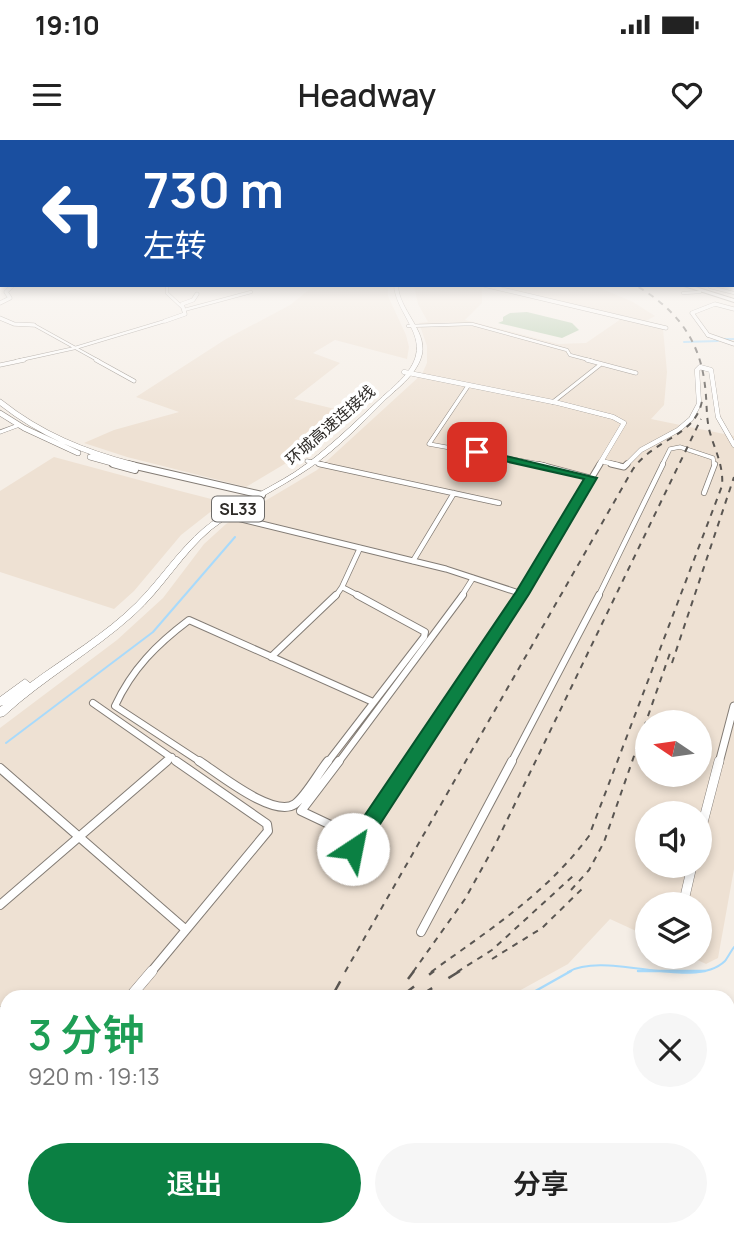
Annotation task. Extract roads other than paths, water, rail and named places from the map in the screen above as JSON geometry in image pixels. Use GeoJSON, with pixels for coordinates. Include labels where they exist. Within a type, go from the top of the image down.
{"type":"FeatureCollection","features":[{"type":"Feature","properties":{"kind":"main road","name":"环城高速连接线"},"geometry":{"type":"LineString","coordinates":[[0,702],[125,612],[147,592],[186,542],[310,462],[406,373],[419,349],[411,329]]}},
{"type":"Feature","properties":{"kind":"main road"},"geometry":{"type":"LineString","coordinates":[[708,335],[734,344]]}},
{"type":"Feature","properties":{"kind":"main road"},"geometry":{"type":"LineString","coordinates":[[0,402],[26,421],[79,449],[256,496]]}},
{"type":"Feature","properties":{"kind":"main road"},"geometry":{"type":"LineString","coordinates":[[0,413],[70,450],[112,464],[256,496]]}},
{"type":"Feature","properties":{"kind":"main road","name":"环城高速连接线"},"geometry":{"type":"LineString","coordinates":[[0,713],[34,682],[93,643],[130,614],[152,594],[190,545],[224,515]]}},
{"type":"Feature","properties":{"kind":"street"},"geometry":{"type":"LineString","coordinates":[[41,329],[134,381]]}},
{"type":"Feature","properties":{"kind":"street"},"geometry":{"type":"LineString","coordinates":[[0,365],[75,348],[138,329]]}},
{"type":"Feature","properties":{"kind":"street"},"geometry":{"type":"LineString","coordinates":[[491,329],[636,373]]}},
{"type":"Feature","properties":{"kind":"street"},"geometry":{"type":"LineString","coordinates":[[704,329],[708,335]]}},
{"type":"Feature","properties":{"kind":"street"},"geometry":{"type":"LineString","coordinates":[[554,402],[601,364]]}},
{"type":"Feature","properties":{"kind":"street"},"geometry":{"type":"LineString","coordinates":[[601,461],[624,467],[641,450],[685,425],[699,404],[697,370],[700,367],[711,370],[718,417],[734,445]]}},
{"type":"Feature","properties":{"kind":"street"},"geometry":{"type":"LineString","coordinates":[[338,872],[522,594],[624,423],[622,419],[554,402],[406,373]]}},
{"type":"Feature","properties":{"kind":"street"},"geometry":{"type":"LineString","coordinates":[[468,386],[429,444],[532,462],[591,478]]}},
{"type":"Feature","properties":{"kind":"street"},"geometry":{"type":"LineString","coordinates":[[0,432],[19,425]]}},
{"type":"Feature","properties":{"kind":"street"},"geometry":{"type":"LineString","coordinates":[[421,932],[577,639],[670,449],[680,447],[713,458],[715,463],[704,493]]}},
{"type":"Feature","properties":{"kind":"street"},"geometry":{"type":"LineString","coordinates":[[310,462],[499,503]]}},
{"type":"Feature","properties":{"kind":"street"},"geometry":{"type":"LineString","coordinates":[[413,561],[454,493]]}},
{"type":"Feature","properties":{"kind":"street"},"geometry":{"type":"LineString","coordinates":[[224,515],[413,561],[522,594]]}},
{"type":"Feature","properties":{"kind":"street"},"geometry":{"type":"LineString","coordinates":[[271,657],[333,599],[342,587],[360,548]]}},
{"type":"Feature","properties":{"kind":"street"},"geometry":{"type":"LineString","coordinates":[[337,828],[301,811],[454,609],[473,578]]}},
{"type":"Feature","properties":{"kind":"street"},"geometry":{"type":"LineString","coordinates":[[342,587],[425,632],[373,702],[294,805],[281,808],[265,804],[115,706],[131,673],[160,642],[189,621],[373,702]]}},
{"type":"Feature","properties":{"kind":"street"},"geometry":{"type":"LineString","coordinates":[[93,703],[268,824],[268,831],[135,990]]}},
{"type":"Feature","properties":{"kind":"street"},"geometry":{"type":"LineString","coordinates":[[709,801],[734,706]]}},
{"type":"Feature","properties":{"kind":"street"},"geometry":{"type":"LineString","coordinates":[[0,905],[172,757]]}},
{"type":"Feature","properties":{"kind":"street"},"geometry":{"type":"LineString","coordinates":[[0,768],[185,929]]}},
{"type":"Feature","properties":{"kind":"waterway"},"geometry":{"type":"LineString","coordinates":[[725,339],[734,339]]}},
{"type":"Feature","properties":{"kind":"waterway"},"geometry":{"type":"LineString","coordinates":[[684,342],[718,341]]}},
{"type":"Feature","properties":{"kind":"waterway"},"geometry":{"type":"LineString","coordinates":[[6,743],[153,632],[235,537]]}},
{"type":"Feature","properties":{"kind":"waterway"},"geometry":{"type":"LineString","coordinates":[[702,971],[725,961],[734,947]]}},
{"type":"Feature","properties":{"kind":"waterway"},"geometry":{"type":"LineString","coordinates":[[568,972],[584,966],[604,965],[662,971]]}},
{"type":"Feature","properties":{"kind":"waterway"},"geometry":{"type":"LineString","coordinates":[[537,990],[571,971]]}},
{"type":"Feature","properties":{"kind":"waterway"},"geometry":{"type":"LineString","coordinates":[[638,971],[662,971]]}},
{"type":"Feature","properties":{"kind":"waterway"},"geometry":{"type":"LineString","coordinates":[[662,971],[702,971]]}},
{"type":"Feature","properties":{"kind":"waterway"},"geometry":{"type":"LineString","coordinates":[[662,971],[702,971]]}},
{"type":"Feature","properties":{"kind":"railway"},"geometry":{"type":"LineString","coordinates":[[431,972],[535,893],[554,876],[589,836],[722,486],[720,464],[707,418],[702,369],[698,354],[685,329]]}},
{"type":"Feature","properties":{"kind":"railway"},"geometry":{"type":"LineString","coordinates":[[345,972],[633,469],[652,450],[683,430],[698,413],[702,401]]}},
{"type":"Feature","properties":{"kind":"railway"},"geometry":{"type":"LineString","coordinates":[[413,972],[465,899],[496,843],[701,419]]}},
{"type":"Feature","properties":{"kind":"railway"},"geometry":{"type":"LineString","coordinates":[[672,663],[734,477]]}},
{"type":"Feature","properties":{"kind":"railway"},"geometry":{"type":"LineString","coordinates":[[571,890],[589,870],[604,842],[670,653]]}},
{"type":"Feature","properties":{"kind":"railway"},"geometry":{"type":"LineString","coordinates":[[457,972],[492,950],[573,876]]}},
{"type":"Feature","properties":{"kind":"railway"},"geometry":{"type":"LineString","coordinates":[[492,959],[542,928],[585,886]]}},
{"type":"Feature","properties":{"kind":"railway"},"geometry":{"type":"LineString","coordinates":[[335,990],[346,971]]}},
{"type":"Feature","properties":{"kind":"railway"},"geometry":{"type":"LineString","coordinates":[[408,979],[414,971]]}},
{"type":"Feature","properties":{"kind":"railway"},"geometry":{"type":"LineString","coordinates":[[409,990],[434,971]]}},
{"type":"Feature","properties":{"kind":"railway"},"geometry":{"type":"LineString","coordinates":[[429,990],[460,971]]}}]}
